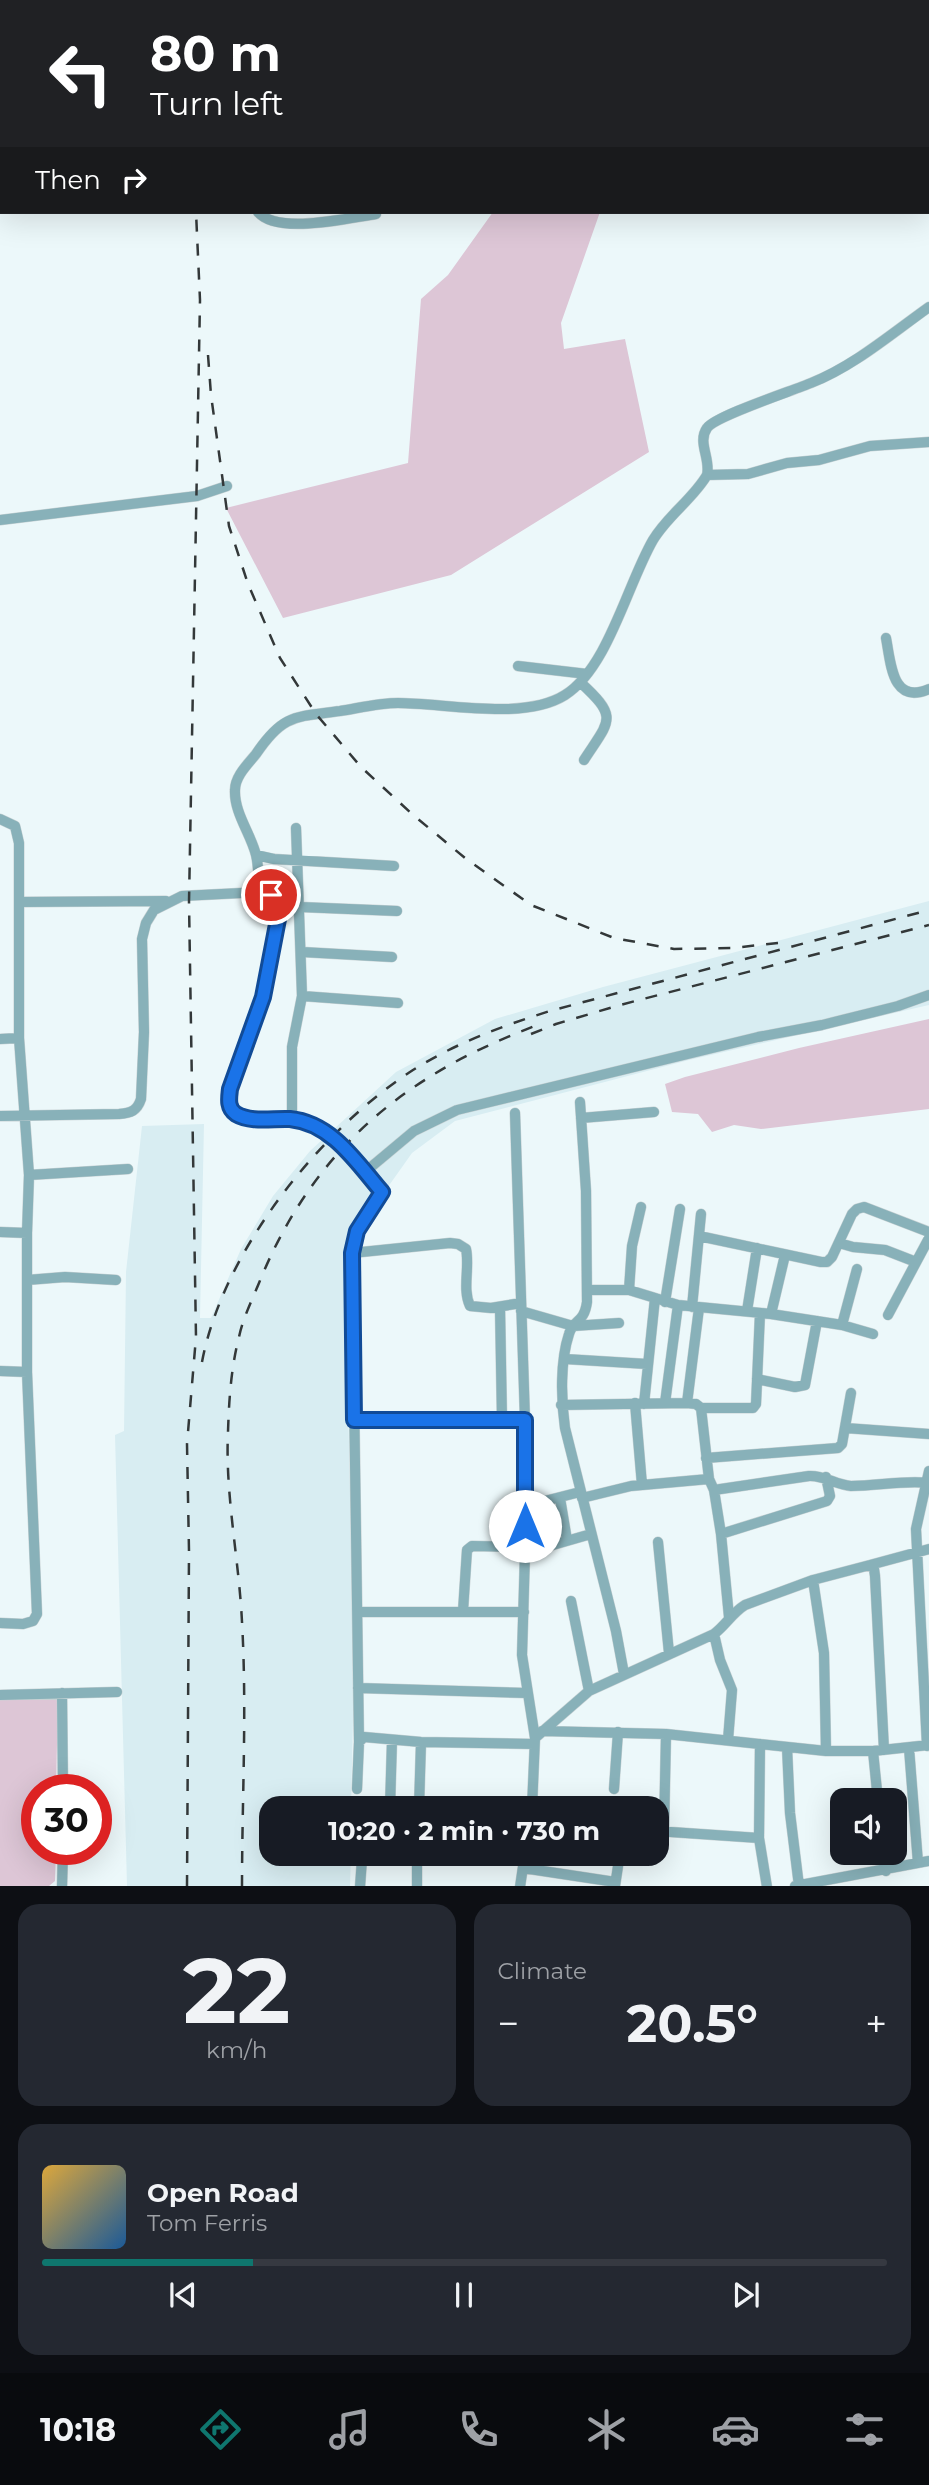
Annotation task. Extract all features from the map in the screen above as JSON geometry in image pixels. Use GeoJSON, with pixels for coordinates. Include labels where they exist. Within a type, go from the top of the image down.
{"type":"FeatureCollection","features":[{"type":"Feature","properties":{"kind":"street"},"geometry":{"type":"LineString","coordinates":[[259,214],[272,221],[304,223],[376,214]]}},
{"type":"Feature","properties":{"kind":"street"},"geometry":{"type":"LineString","coordinates":[[260,892],[256,855],[236,803],[236,784],[270,733],[289,719],[396,703],[516,709],[546,704],[565,695],[584,678],[600,657],[653,540],[668,518],[706,475],[709,466],[703,437],[712,423],[812,383],[842,368],[928,310]]}},
{"type":"Feature","properties":{"kind":"street"},"geometry":{"type":"LineString","coordinates":[[706,475],[748,474],[787,463],[820,460],[870,446],[929,442]]}},
{"type":"Feature","properties":{"kind":"street"},"geometry":{"type":"LineString","coordinates":[[0,520],[197,496],[228,486]]}},
{"type":"Feature","properties":{"kind":"street"},"geometry":{"type":"LineString","coordinates":[[886,638],[898,685],[908,693],[916,694],[929,689]]}},
{"type":"Feature","properties":{"kind":"street"},"geometry":{"type":"LineString","coordinates":[[518,666],[584,678],[608,716],[606,726],[584,760]]}},
{"type":"Feature","properties":{"kind":"street"},"geometry":{"type":"LineString","coordinates":[[0,819],[15,826],[18,834],[19,1038],[29,1175],[27,1372],[37,1614],[33,1622],[0,1623]]}},
{"type":"Feature","properties":{"kind":"street"},"geometry":{"type":"LineString","coordinates":[[292,1119],[292,1047],[302,996],[296,828]]}},
{"type":"Feature","properties":{"kind":"street"},"geometry":{"type":"LineString","coordinates":[[256,855],[274,859],[394,866]]}},
{"type":"Feature","properties":{"kind":"street"},"geometry":{"type":"LineString","coordinates":[[0,1116],[119,1114],[130,1113],[139,1106],[144,1032],[142,939],[146,923],[154,910],[169,901],[189,895],[260,892],[271,895],[279,914],[263,997],[230,1089],[229,1104],[232,1111],[248,1118],[292,1119],[311,1124],[333,1137],[382,1192],[357,1231],[352,1253],[359,1612],[357,1789]]}},
{"type":"Feature","properties":{"kind":"street"},"geometry":{"type":"LineString","coordinates":[[19,902],[169,901]]}},
{"type":"Feature","properties":{"kind":"street"},"geometry":{"type":"LineString","coordinates":[[300,907],[397,911]]}},
{"type":"Feature","properties":{"kind":"street"},"geometry":{"type":"LineString","coordinates":[[302,952],[392,957]]}},
{"type":"Feature","properties":{"kind":"street"},"geometry":{"type":"LineString","coordinates":[[365,1172],[414,1131],[457,1110],[758,1037],[835,1022],[929,995]]}},
{"type":"Feature","properties":{"kind":"street"},"geometry":{"type":"LineString","coordinates":[[302,996],[398,1003]]}},
{"type":"Feature","properties":{"kind":"street"},"geometry":{"type":"LineString","coordinates":[[0,1039],[19,1038]]}},
{"type":"Feature","properties":{"kind":"street"},"geometry":{"type":"LineString","coordinates":[[580,1102],[586,1191],[587,1302],[584,1317],[569,1333],[561,1405],[624,1674]]}},
{"type":"Feature","properties":{"kind":"street"},"geometry":{"type":"LineString","coordinates":[[581,1118],[654,1112]]}},
{"type":"Feature","properties":{"kind":"street"},"geometry":{"type":"LineString","coordinates":[[515,1113],[525,1420],[522,1655],[537,1738],[533,1796]]}},
{"type":"Feature","properties":{"kind":"street"},"geometry":{"type":"LineString","coordinates":[[29,1175],[128,1169]]}},
{"type":"Feature","properties":{"kind":"street"},"geometry":{"type":"LineString","coordinates":[[629,1290],[632,1246],[641,1207]]}},
{"type":"Feature","properties":{"kind":"street"},"geometry":{"type":"LineString","coordinates":[[699,1236],[827,1262],[857,1209],[864,1207],[929,1232]]}},
{"type":"Feature","properties":{"kind":"street"},"geometry":{"type":"LineString","coordinates":[[642,1485],[640,1403],[680,1209]]}},
{"type":"Feature","properties":{"kind":"street"},"geometry":{"type":"LineString","coordinates":[[687,1403],[701,1214]]}},
{"type":"Feature","properties":{"kind":"street"},"geometry":{"type":"LineString","coordinates":[[0,1233],[27,1233]]}},
{"type":"Feature","properties":{"kind":"street"},"geometry":{"type":"LineString","coordinates":[[888,1315],[929,1238]]}},
{"type":"Feature","properties":{"kind":"street"},"geometry":{"type":"LineString","coordinates":[[839,1243],[885,1250],[916,1262]]}},
{"type":"Feature","properties":{"kind":"street"},"geometry":{"type":"LineString","coordinates":[[352,1253],[458,1244],[466,1249],[468,1258],[467,1299],[470,1306],[521,1307],[573,1326],[619,1323]]}},
{"type":"Feature","properties":{"kind":"street"},"geometry":{"type":"LineString","coordinates":[[747,1311],[757,1248]]}},
{"type":"Feature","properties":{"kind":"street"},"geometry":{"type":"LineString","coordinates":[[771,1314],[785,1255]]}},
{"type":"Feature","properties":{"kind":"street"},"geometry":{"type":"LineString","coordinates":[[842,1325],[857,1269]]}},
{"type":"Feature","properties":{"kind":"street"},"geometry":{"type":"LineString","coordinates":[[27,1280],[65,1277],[116,1280]]}},
{"type":"Feature","properties":{"kind":"street"},"geometry":{"type":"LineString","coordinates":[[587,1290],[629,1290],[678,1305],[771,1314],[842,1325],[873,1334]]}},
{"type":"Feature","properties":{"kind":"street"},"geometry":{"type":"LineString","coordinates":[[665,1403],[678,1305]]}},
{"type":"Feature","properties":{"kind":"street"},"geometry":{"type":"LineString","coordinates":[[500,1307],[502,1420]]}},
{"type":"Feature","properties":{"kind":"street"},"geometry":{"type":"LineString","coordinates":[[561,1405],[687,1403],[701,1408],[752,1408],[756,1404],[760,1313]]}},
{"type":"Feature","properties":{"kind":"street"},"geometry":{"type":"LineString","coordinates":[[757,1379],[795,1387],[805,1385],[817,1321]]}},
{"type":"Feature","properties":{"kind":"street"},"geometry":{"type":"LineString","coordinates":[[565,1359],[647,1364]]}},
{"type":"Feature","properties":{"kind":"street"},"geometry":{"type":"LineString","coordinates":[[0,1371],[27,1372]]}},
{"type":"Feature","properties":{"kind":"street"},"geometry":{"type":"LineString","coordinates":[[706,1458],[831,1450],[842,1444],[851,1393]]}},
{"type":"Feature","properties":{"kind":"street"},"geometry":{"type":"LineString","coordinates":[[701,1408],[709,1479],[714,1490],[721,1534],[730,1617]]}},
{"type":"Feature","properties":{"kind":"street"},"geometry":{"type":"LineString","coordinates":[[354,1420],[525,1420]]}},
{"type":"Feature","properties":{"kind":"street"},"geometry":{"type":"LineString","coordinates":[[845,1428],[929,1434]]}},
{"type":"Feature","properties":{"kind":"street"},"geometry":{"type":"LineString","coordinates":[[359,1742],[364,1737],[421,1742],[618,1732],[666,1734],[827,1751],[873,1751],[928,1746],[917,1520],[929,1471]]}},
{"type":"Feature","properties":{"kind":"street"},"geometry":{"type":"LineString","coordinates":[[714,1490],[809,1476],[826,1477],[852,1486],[904,1481],[927,1483]]}},
{"type":"Feature","properties":{"kind":"street"},"geometry":{"type":"LineString","coordinates":[[721,1534],[827,1502],[830,1496],[826,1477]]}},
{"type":"Feature","properties":{"kind":"street"},"geometry":{"type":"LineString","coordinates":[[524,1506],[642,1485],[709,1479]]}},
{"type":"Feature","properties":{"kind":"street"},"geometry":{"type":"LineString","coordinates":[[560,1498],[567,1540]]}},
{"type":"Feature","properties":{"kind":"street"},"geometry":{"type":"LineString","coordinates":[[463,1611],[467,1550],[472,1546],[525,1550],[592,1534]]}},
{"type":"Feature","properties":{"kind":"street"},"geometry":{"type":"LineString","coordinates":[[658,1542],[669,1653]]}},
{"type":"Feature","properties":{"kind":"street"},"geometry":{"type":"LineString","coordinates":[[537,1738],[589,1691],[714,1634],[744,1605],[813,1580],[929,1549]]}},
{"type":"Feature","properties":{"kind":"street"},"geometry":{"type":"LineString","coordinates":[[870,1565],[875,1576],[884,1750]]}},
{"type":"Feature","properties":{"kind":"street"},"geometry":{"type":"LineString","coordinates":[[813,1580],[824,1653],[827,1751]]}},
{"type":"Feature","properties":{"kind":"street"},"geometry":{"type":"LineString","coordinates":[[571,1601],[589,1691]]}},
{"type":"Feature","properties":{"kind":"street"},"geometry":{"type":"LineString","coordinates":[[359,1612],[524,1612]]}},
{"type":"Feature","properties":{"kind":"street"},"geometry":{"type":"LineString","coordinates":[[714,1634],[720,1660],[732,1690],[729,1740]]}},
{"type":"Feature","properties":{"kind":"street"},"geometry":{"type":"LineString","coordinates":[[358,1688],[527,1693]]}},
{"type":"Feature","properties":{"kind":"street"},"geometry":{"type":"LineString","coordinates":[[0,1695],[117,1692]]}},
{"type":"Feature","properties":{"kind":"street"},"geometry":{"type":"LineString","coordinates":[[62,1693],[63,1774]]}},
{"type":"Feature","properties":{"kind":"street"},"geometry":{"type":"LineString","coordinates":[[614,1789],[618,1732]]}},
{"type":"Feature","properties":{"kind":"street"},"geometry":{"type":"LineString","coordinates":[[662,1796],[666,1734]]}},
{"type":"Feature","properties":{"kind":"street"},"geometry":{"type":"LineString","coordinates":[[390,1796],[392,1740]]}},
{"type":"Feature","properties":{"kind":"street"},"geometry":{"type":"LineString","coordinates":[[419,1796],[421,1742]]}},
{"type":"Feature","properties":{"kind":"street"},"geometry":{"type":"LineString","coordinates":[[760,1744],[759,1838],[768,1886]]}},
{"type":"Feature","properties":{"kind":"street"},"geometry":{"type":"LineString","coordinates":[[787,1747],[797,1886],[854,1882],[924,1862],[909,1748]]}},
{"type":"Feature","properties":{"kind":"street"},"geometry":{"type":"LineString","coordinates":[[873,1751],[877,1788]]}},
{"type":"Feature","properties":{"kind":"street"},"geometry":{"type":"LineString","coordinates":[[669,1832],[759,1838]]}},
{"type":"Feature","properties":{"kind":"street"},"geometry":{"type":"LineString","coordinates":[[62,1886],[63,1865]]}},
{"type":"Feature","properties":{"kind":"street"},"geometry":{"type":"LineString","coordinates":[[885,1865],[886,1871]]}},
{"type":"Feature","properties":{"kind":"street"},"geometry":{"type":"LineString","coordinates":[[360,1886],[361,1866]]}},
{"type":"Feature","properties":{"kind":"street"},"geometry":{"type":"LineString","coordinates":[[417,1866],[417,1886]]}},
{"type":"Feature","properties":{"kind":"street"},"geometry":{"type":"LineString","coordinates":[[520,1886],[523,1868],[615,1884],[618,1866]]}},
{"type":"Feature","properties":{"kind":"shaded area"},"geometry":{"type":"Polygon","coordinates":[[[492,214],[599,214],[561,323],[564,349],[625,339],[649,452],[451,575],[283,618],[226,508],[408,463],[421,299],[448,275],[492,214]]]}},
{"type":"Feature","properties":{"kind":"shaded area"},"geometry":{"type":"Polygon","coordinates":[[[929,901],[929,1005],[689,1060],[455,1121],[412,1153],[378,1201],[345,1258],[354,1675],[351,1796],[259,1796],[259,1866],[351,1866],[350,1886],[127,1886],[115,1435],[124,1431],[126,1272],[142,1126],[204,1124],[200,1318],[211,1318],[241,1249],[273,1196],[310,1151],[396,1072],[495,1019],[603,987],[929,901]]]}},
{"type":"Feature","properties":{"kind":"shaded area"},"geometry":{"type":"Polygon","coordinates":[[[929,1019],[929,1109],[761,1129],[734,1125],[712,1132],[698,1114],[672,1112],[665,1084],[799,1048],[929,1019]]]}},
{"type":"Feature","properties":{"kind":"shaded area"},"geometry":{"type":"Polygon","coordinates":[[[0,1698],[58,1699],[56,1774],[21,1774],[21,1865],[56,1865],[55,1881],[49,1886],[0,1886],[0,1698]]]}},
{"type":"Feature","properties":{"kind":"railway"},"geometry":{"type":"LineString","coordinates":[[187,1886],[187,1444],[196,1337],[189,902],[200,300],[196,214]]}},
{"type":"Feature","properties":{"kind":"railway"},"geometry":{"type":"LineString","coordinates":[[208,355],[229,526],[248,584],[280,658],[316,714],[361,767],[465,858],[531,905],[614,938],[674,949],[732,948],[778,943]]}},
{"type":"Feature","properties":{"kind":"railway"},"geometry":{"type":"LineString","coordinates":[[202,1362],[213,1320],[231,1278],[253,1237],[280,1197],[344,1125],[378,1095],[413,1070],[480,1036],[550,1011],[929,910]]}},
{"type":"Feature","properties":{"kind":"railway"},"geometry":{"type":"LineString","coordinates":[[531,1034],[620,1005],[929,925]]}},
{"type":"Feature","properties":{"kind":"railway"},"geometry":{"type":"LineString","coordinates":[[242,1886],[243,1655],[230,1503],[228,1420],[236,1349],[243,1323],[273,1251],[289,1221],[307,1193],[349,1142],[373,1119],[428,1078],[481,1049],[537,1025]]}},
{"type":"Feature","properties":{"kind":"route"},"geometry":{"type":"LineString","coordinates":[[271,895],[278,906],[279,914],[263,997],[230,1089],[229,1104],[232,1111],[248,1118],[292,1119],[311,1124],[325,1132],[352,1157],[382,1192],[357,1231],[352,1253],[354,1420],[525,1420],[525,1526]]}}]}
